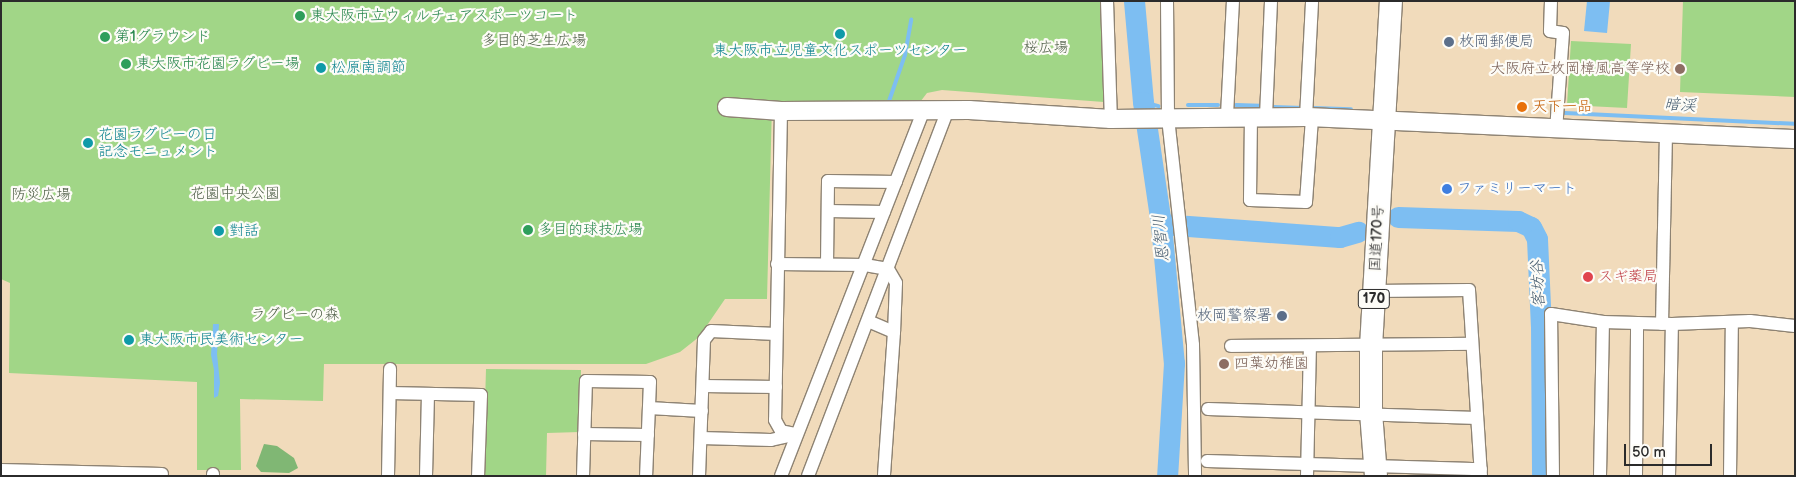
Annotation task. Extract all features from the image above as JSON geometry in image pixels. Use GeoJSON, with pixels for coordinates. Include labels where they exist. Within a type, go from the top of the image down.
{"type":"FeatureCollection","features":[{"type":"Feature","properties":{"kind":"highway","name":"国道170号"},"geometry":{"type":"LineString","coordinates":[[1376,471],[1371,413],[1371,347],[1386,122],[1391,1]]}},
{"type":"Feature","properties":{"kind":"street"},"geometry":{"type":"LineString","coordinates":[[1106,1],[1115,119]]}},
{"type":"Feature","properties":{"kind":"street"},"geometry":{"type":"LineString","coordinates":[[1167,1],[1165,118],[1182,232],[1193,346],[1195,476]]}},
{"type":"Feature","properties":{"kind":"street"},"geometry":{"type":"LineString","coordinates":[[1227,116],[1233,1]]}},
{"type":"Feature","properties":{"kind":"street"},"geometry":{"type":"LineString","coordinates":[[1270,1],[1250,200],[1306,202],[1312,1]]}},
{"type":"Feature","properties":{"kind":"street"},"geometry":{"type":"LineString","coordinates":[[1551,1],[1550,31],[1563,33],[1556,130]]}},
{"type":"Feature","properties":{"kind":"street"},"geometry":{"type":"LineString","coordinates":[[727,106],[781,111],[947,112],[969,110],[1115,119],[1259,116],[1795,139]]}},
{"type":"Feature","properties":{"kind":"street"},"geometry":{"type":"LineString","coordinates":[[781,111],[775,420],[781,431],[795,434]]}},
{"type":"Feature","properties":{"kind":"street"},"geometry":{"type":"LineString","coordinates":[[781,476],[795,434],[864,265],[923,111]]}},
{"type":"Feature","properties":{"kind":"street"},"geometry":{"type":"LineString","coordinates":[[808,476],[947,112]]}},
{"type":"Feature","properties":{"kind":"street"},"geometry":{"type":"LineString","coordinates":[[1666,134],[1668,476]]}},
{"type":"Feature","properties":{"kind":"street"},"geometry":{"type":"LineString","coordinates":[[827,264],[828,181],[896,182]]}},
{"type":"Feature","properties":{"kind":"street"},"geometry":{"type":"LineString","coordinates":[[828,211],[884,212]]}},
{"type":"Feature","properties":{"kind":"street"},"geometry":{"type":"LineString","coordinates":[[777,264],[864,265],[888,268]]}},
{"type":"Feature","properties":{"kind":"street"},"geometry":{"type":"LineString","coordinates":[[884,476],[896,283],[888,268]]}},
{"type":"Feature","properties":{"kind":"street"},"geometry":{"type":"LineString","coordinates":[[1207,461],[1307,470],[1481,472],[1471,344],[1469,290],[1374,291]]}},
{"type":"Feature","properties":{"kind":"street"},"geometry":{"type":"LineString","coordinates":[[1553,476],[1551,314],[1602,322],[1667,324],[1750,321],[1795,326]]}},
{"type":"Feature","properties":{"kind":"street"},"geometry":{"type":"LineString","coordinates":[[868,321],[894,332]]}},
{"type":"Feature","properties":{"kind":"street"},"geometry":{"type":"LineString","coordinates":[[1600,476],[1602,322]]}},
{"type":"Feature","properties":{"kind":"street"},"geometry":{"type":"LineString","coordinates":[[1636,476],[1637,323]]}},
{"type":"Feature","properties":{"kind":"street"},"geometry":{"type":"LineString","coordinates":[[1730,476],[1732,323]]}},
{"type":"Feature","properties":{"kind":"street"},"geometry":{"type":"LineString","coordinates":[[699,476],[704,340],[711,331],[776,334]]}},
{"type":"Feature","properties":{"kind":"street"},"geometry":{"type":"LineString","coordinates":[[1231,346],[1371,347],[1471,344]]}},
{"type":"Feature","properties":{"kind":"street"},"geometry":{"type":"LineString","coordinates":[[1307,470],[1310,346]]}},
{"type":"Feature","properties":{"kind":"street"},"geometry":{"type":"LineString","coordinates":[[388,476],[390,369]]}},
{"type":"Feature","properties":{"kind":"street"},"geometry":{"type":"LineString","coordinates":[[583,476],[586,381],[650,382],[646,476]]}},
{"type":"Feature","properties":{"kind":"street"},"geometry":{"type":"LineString","coordinates":[[703,386],[776,387]]}},
{"type":"Feature","properties":{"kind":"street"},"geometry":{"type":"LineString","coordinates":[[390,393],[481,395],[478,476]]}},
{"type":"Feature","properties":{"kind":"street"},"geometry":{"type":"LineString","coordinates":[[426,476],[428,394]]}},
{"type":"Feature","properties":{"kind":"street"},"geometry":{"type":"LineString","coordinates":[[649,408],[702,410]]}},
{"type":"Feature","properties":{"kind":"street"},"geometry":{"type":"LineString","coordinates":[[1208,409],[1477,418]]}},
{"type":"Feature","properties":{"kind":"street"},"geometry":{"type":"LineString","coordinates":[[584,434],[648,435]]}},
{"type":"Feature","properties":{"kind":"street"},"geometry":{"type":"LineString","coordinates":[[701,438],[771,440],[795,434]]}},
{"type":"Feature","properties":{"kind":"street"},"geometry":{"type":"LineString","coordinates":[[1,470],[126,475],[162,474]]}},
{"type":"Feature","properties":{"kind":"green space","name":"花園中央公園"},"geometry":{"type":"Polygon","coordinates":[[[1,1],[1102,1],[1104,102],[942,90],[927,93],[917,106],[772,105],[767,299],[725,299],[699,337],[680,352],[646,364],[324,364],[323,401],[240,399],[241,470],[197,470],[197,382],[9,373],[10,283],[1,279],[1,1]]]}},
{"type":"Feature","properties":{"kind":"green space"},"geometry":{"type":"Polygon","coordinates":[[[1683,1],[1795,1],[1795,97],[1680,92],[1683,1]]]}},
{"type":"Feature","properties":{"kind":"green space"},"geometry":{"type":"Polygon","coordinates":[[[1571,41],[1631,44],[1627,108],[1567,105],[1571,41]]]}},
{"type":"Feature","properties":{"kind":"green space"},"geometry":{"type":"Polygon","coordinates":[[[486,369],[581,370],[580,432],[547,433],[546,476],[486,476],[483,472],[486,369]]]}},
{"type":"Feature","properties":{"kind":"green space"},"geometry":{"type":"Polygon","coordinates":[[[264,444],[277,446],[294,458],[298,468],[289,473],[261,472],[256,466],[264,444]]]}},
{"type":"Feature","properties":{"kind":"water"},"geometry":{"type":"Polygon","coordinates":[[[1587,1],[1610,1],[1607,33],[1584,31],[1587,1]]]}},
{"type":"Feature","properties":{"kind":"water"},"geometry":{"type":"Polygon","coordinates":[[[213,324],[219,324],[217,354],[220,383],[218,396],[214,398],[214,370],[211,355],[213,324]]]}},
{"type":"Feature","properties":{"kind":"waterway","name":"恩智川"},"geometry":{"type":"LineString","coordinates":[[1134,1],[1143,102],[1161,224],[1174,363],[1167,476]]}},
{"type":"Feature","properties":{"kind":"waterway"},"geometry":{"type":"LineString","coordinates":[[888,104],[905,55],[911,20]]}},
{"type":"Feature","properties":{"kind":"waterway","name":"暗渓"},"geometry":{"type":"LineString","coordinates":[[1143,102],[1158,106]]}},
{"type":"Feature","properties":{"kind":"waterway","name":"暗渓"},"geometry":{"type":"LineString","coordinates":[[1188,105],[1218,105]]}},
{"type":"Feature","properties":{"kind":"waterway","name":"暗渓"},"geometry":{"type":"LineString","coordinates":[[1236,105],[1260,106]]}},
{"type":"Feature","properties":{"kind":"waterway","name":"暗渓"},"geometry":{"type":"LineString","coordinates":[[1273,107],[1303,108]]}},
{"type":"Feature","properties":{"kind":"waterway","name":"暗渓"},"geometry":{"type":"LineString","coordinates":[[1313,108],[1351,109]]}},
{"type":"Feature","properties":{"kind":"waterway","name":"暗渓"},"geometry":{"type":"LineString","coordinates":[[1565,113],[1795,124]]}},
{"type":"Feature","properties":{"kind":"waterway","name":"客坊谷"},"geometry":{"type":"LineString","coordinates":[[1398,217],[1518,221],[1531,227],[1537,239],[1541,326],[1542,476]]}},
{"type":"Feature","properties":{"kind":"waterway","name":"客坊谷"},"geometry":{"type":"LineString","coordinates":[[1161,224],[1340,237],[1358,232]]}},
{"type":"Feature","properties":{"kind":"place","name":"東大阪市立ウィルチェアスポーツコート"},"geometry":{"type":"Point","coordinates":[300,16]}},
{"type":"Feature","properties":{"kind":"place","name":"東大阪市立児童文化スポーツセンター"},"geometry":{"type":"Point","coordinates":[840,34]}},
{"type":"Feature","properties":{"kind":"place","name":"第1グラウンド"},"geometry":{"type":"Point","coordinates":[105,37]}},
{"type":"Feature","properties":{"kind":"place","name":"枚岡郵便局"},"geometry":{"type":"Point","coordinates":[1449,42]}},
{"type":"Feature","properties":{"kind":"place","name":"東大阪市花園ラグビー場"},"geometry":{"type":"Point","coordinates":[126,64]}},
{"type":"Feature","properties":{"kind":"place","name":"松原南調節"},"geometry":{"type":"Point","coordinates":[321,68]}},
{"type":"Feature","properties":{"kind":"place","name":"大阪府立枚岡樟風高等学校"},"geometry":{"type":"Point","coordinates":[1680,69]}},
{"type":"Feature","properties":{"kind":"place","name":"天下一品"},"geometry":{"type":"Point","coordinates":[1522,107]}},
{"type":"Feature","properties":{"kind":"place","name":"花園ラグビーの日 記念モニュメント"},"geometry":{"type":"Point","coordinates":[88,143]}},
{"type":"Feature","properties":{"kind":"place","name":"ファミリーマート"},"geometry":{"type":"Point","coordinates":[1447,189]}},
{"type":"Feature","properties":{"kind":"place","name":"多目的球技広場"},"geometry":{"type":"Point","coordinates":[528,230]}},
{"type":"Feature","properties":{"kind":"place","name":"對話"},"geometry":{"type":"Point","coordinates":[219,231]}},
{"type":"Feature","properties":{"kind":"place","name":"スギ薬局"},"geometry":{"type":"Point","coordinates":[1588,277]}},
{"type":"Feature","properties":{"kind":"place","name":"枚岡警察署"},"geometry":{"type":"Point","coordinates":[1282,316]}},
{"type":"Feature","properties":{"kind":"place","name":"東大阪市民美術センター"},"geometry":{"type":"Point","coordinates":[129,340]}},
{"type":"Feature","properties":{"kind":"place","name":"四葉幼稚園"},"geometry":{"type":"Point","coordinates":[1224,364]}},
{"type":"Feature","properties":{"kind":"park label","name":"多目的芝生広場"},"geometry":{"type":"Point","coordinates":[534,41]}},
{"type":"Feature","properties":{"kind":"park label","name":"桜広場"},"geometry":{"type":"Point","coordinates":[1046,48]}},
{"type":"Feature","properties":{"kind":"park label","name":"防災広場"},"geometry":{"type":"Point","coordinates":[41,195]}},
{"type":"Feature","properties":{"kind":"park label","name":"ラグビーの森"},"geometry":{"type":"Point","coordinates":[295,315]}}]}
